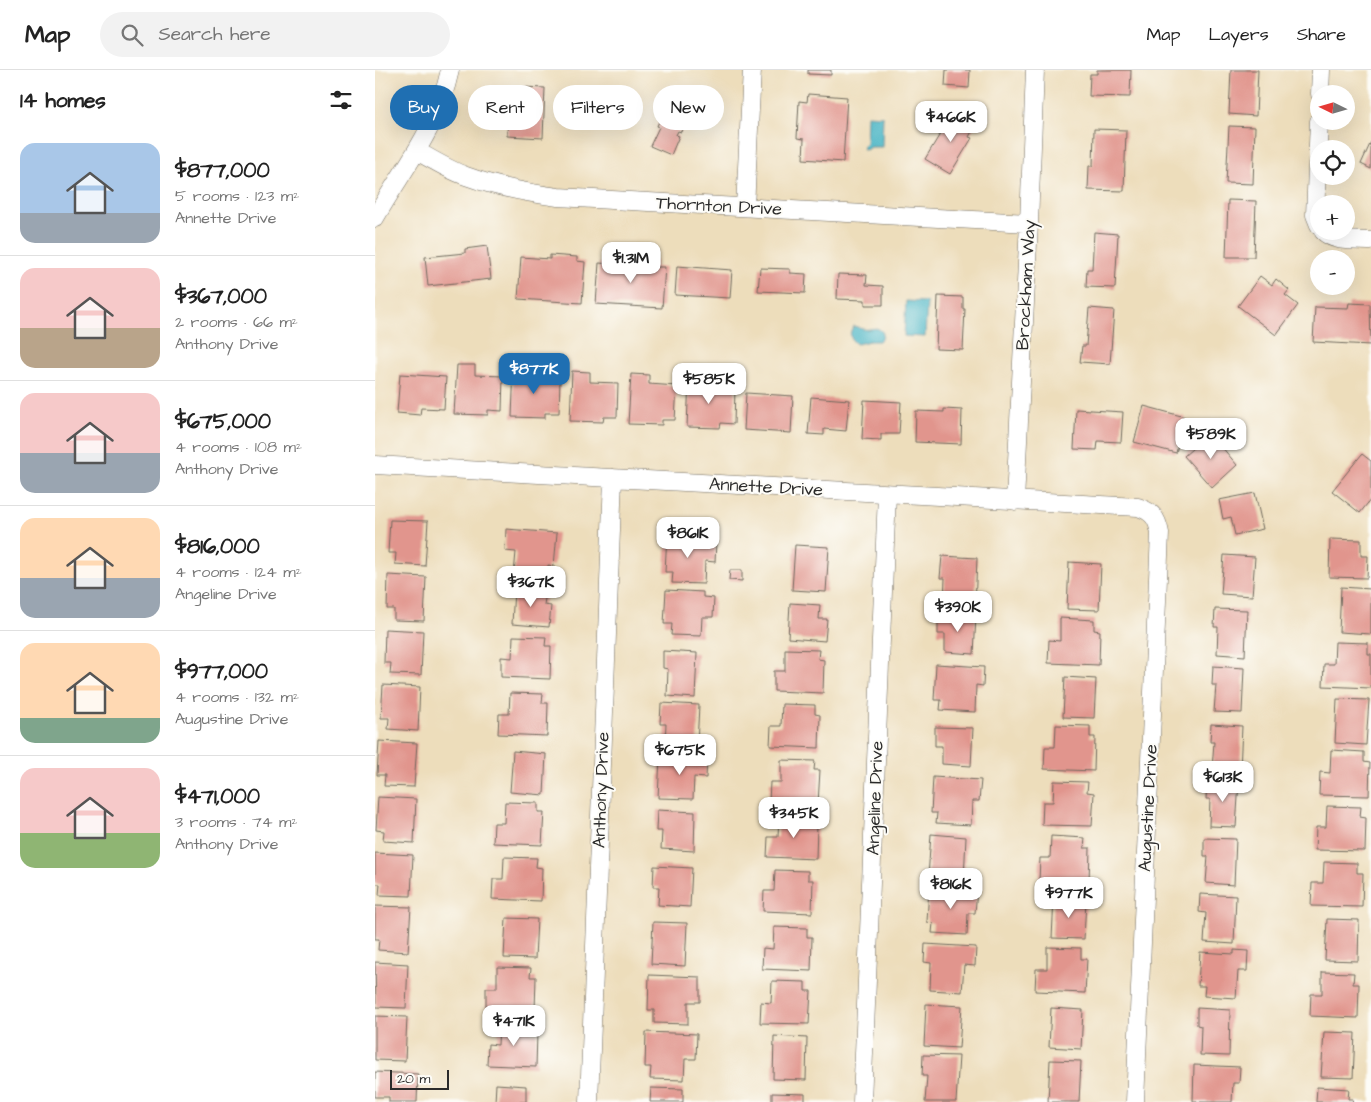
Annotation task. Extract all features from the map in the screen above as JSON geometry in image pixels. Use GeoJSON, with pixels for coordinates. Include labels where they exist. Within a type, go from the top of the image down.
{"type":"FeatureCollection","features":[{"type":"Feature","properties":{"kind":"street"},"geometry":{"type":"LineString","coordinates":[[375,218],[428,132],[439,109],[450,70]]}},
{"type":"Feature","properties":{"kind":"street"},"geometry":{"type":"LineString","coordinates":[[745,207],[751,70]]}},
{"type":"Feature","properties":{"kind":"street","name":"Brockham Way"},"geometry":{"type":"LineString","coordinates":[[1015,501],[1035,70]]}},
{"type":"Feature","properties":{"kind":"street"},"geometry":{"type":"LineString","coordinates":[[1320,85],[1321,70]]}},
{"type":"Feature","properties":{"kind":"street"},"geometry":{"type":"LineString","coordinates":[[1316,195],[1319,130]]}},
{"type":"Feature","properties":{"kind":"street","name":"Thornton Drive"},"geometry":{"type":"LineString","coordinates":[[417,152],[466,176],[532,193],[558,197],[1029,223]]}},
{"type":"Feature","properties":{"kind":"street"},"geometry":{"type":"LineString","coordinates":[[1355,240],[1371,241]]}},
{"type":"Feature","properties":{"kind":"street","name":"Annette Drive"},"geometry":{"type":"LineString","coordinates":[[375,465],[1138,507],[1154,516]]}},
{"type":"Feature","properties":{"kind":"street","name":"Anthony Drive"},"geometry":{"type":"LineString","coordinates":[[589,1102],[613,478]]}},
{"type":"Feature","properties":{"kind":"street","name":"Angeline Drive"},"geometry":{"type":"LineString","coordinates":[[862,1102],[887,494]]}},
{"type":"Feature","properties":{"kind":"street","name":"Augustine Drive"},"geometry":{"type":"LineString","coordinates":[[1135,1102],[1160,533],[1154,516]]}},
{"type":"Feature","properties":{"kind":"water"},"geometry":{"type":"Polygon","coordinates":[[[867,115],[883,116],[882,147],[863,149],[862,146],[866,143],[867,115]]]}},
{"type":"Feature","properties":{"kind":"water"},"geometry":{"type":"Polygon","coordinates":[[[906,301],[927,302],[925,337],[904,336],[906,301]]]}},
{"type":"Feature","properties":{"kind":"water"},"geometry":{"type":"Polygon","coordinates":[[[854,326],[863,329],[874,328],[881,330],[883,333],[882,338],[879,341],[857,344],[851,336],[854,326]]]}},
{"type":"Feature","properties":{"kind":"building"},"geometry":{"type":"Polygon","coordinates":[[[808,70],[831,70],[831,75],[808,74],[808,70]]]}},
{"type":"Feature","properties":{"kind":"building"},"geometry":{"type":"Polygon","coordinates":[[[946,70],[970,70],[969,88],[945,86],[946,70]]]}},
{"type":"Feature","properties":{"kind":"building"},"geometry":{"type":"Polygon","coordinates":[[[1097,70],[1131,70],[1130,97],[1089,96],[1090,74],[1097,74],[1097,70]]]}},
{"type":"Feature","properties":{"kind":"building"},"geometry":{"type":"Polygon","coordinates":[[[1231,70],[1258,70],[1256,116],[1229,114],[1231,70]]]}},
{"type":"Feature","properties":{"kind":"building"},"geometry":{"type":"Polygon","coordinates":[[[543,88],[545,88],[543,138],[507,136],[507,130],[543,130],[543,88]]]}},
{"type":"Feature","properties":{"kind":"building"},"geometry":{"type":"Polygon","coordinates":[[[808,94],[847,97],[843,162],[803,159],[804,139],[797,138],[799,101],[807,102],[808,94]]]}},
{"type":"Feature","properties":{"kind":"building"},"geometry":{"type":"Polygon","coordinates":[[[954,111],[976,124],[969,137],[972,138],[950,174],[925,159],[954,111]]]}},
{"type":"Feature","properties":{"kind":"building"},"geometry":{"type":"Polygon","coordinates":[[[1229,126],[1255,127],[1253,184],[1226,183],[1229,126]]]}},
{"type":"Feature","properties":{"kind":"building"},"geometry":{"type":"Polygon","coordinates":[[[1094,129],[1126,130],[1124,191],[1088,190],[1089,166],[1093,166],[1094,129]]]}},
{"type":"Feature","properties":{"kind":"building"},"geometry":{"type":"Polygon","coordinates":[[[658,130],[682,130],[681,132],[678,131],[676,135],[679,136],[671,155],[650,146],[658,130]]]}},
{"type":"Feature","properties":{"kind":"building"},"geometry":{"type":"Polygon","coordinates":[[[1371,142],[1371,169],[1361,164],[1371,142]]]}},
{"type":"Feature","properties":{"kind":"building"},"geometry":{"type":"Polygon","coordinates":[[[1228,200],[1256,201],[1254,257],[1226,257],[1228,200]]]}},
{"type":"Feature","properties":{"kind":"building"},"geometry":{"type":"Polygon","coordinates":[[[1094,232],[1118,234],[1115,288],[1086,287],[1087,269],[1092,269],[1094,232]]]}},
{"type":"Feature","properties":{"kind":"building"},"geometry":{"type":"Polygon","coordinates":[[[487,246],[491,279],[428,286],[425,257],[465,253],[465,249],[487,246]]]}},
{"type":"Feature","properties":{"kind":"building"},"geometry":{"type":"Polygon","coordinates":[[[550,255],[577,257],[577,261],[585,262],[582,303],[518,299],[521,257],[550,259],[550,255]]]}},
{"type":"Feature","properties":{"kind":"building"},"geometry":{"type":"Polygon","coordinates":[[[622,258],[656,260],[656,267],[665,267],[662,308],[596,304],[599,263],[622,265],[622,258]]]}},
{"type":"Feature","properties":{"kind":"building"},"geometry":{"type":"Polygon","coordinates":[[[677,266],[732,270],[730,298],[675,295],[677,266]]]}},
{"type":"Feature","properties":{"kind":"building"},"geometry":{"type":"Polygon","coordinates":[[[760,268],[790,269],[790,273],[806,274],[805,293],[758,291],[760,268]]]}},
{"type":"Feature","properties":{"kind":"building"},"geometry":{"type":"Polygon","coordinates":[[[838,274],[867,275],[866,285],[883,286],[883,305],[865,305],[865,300],[837,299],[838,274]]]}},
{"type":"Feature","properties":{"kind":"building"},"geometry":{"type":"Polygon","coordinates":[[[1260,276],[1272,285],[1276,279],[1289,290],[1285,295],[1298,305],[1276,335],[1238,306],[1260,276]]]}},
{"type":"Feature","properties":{"kind":"building"},"geometry":{"type":"Polygon","coordinates":[[[938,296],[963,297],[963,309],[965,309],[963,350],[936,349],[938,296]]]}},
{"type":"Feature","properties":{"kind":"building"},"geometry":{"type":"Polygon","coordinates":[[[1349,303],[1370,304],[1371,345],[1313,342],[1315,307],[1348,308],[1349,303]]]}},
{"type":"Feature","properties":{"kind":"building"},"geometry":{"type":"Polygon","coordinates":[[[1089,308],[1114,310],[1110,364],[1080,362],[1082,346],[1086,346],[1089,308]]]}},
{"type":"Feature","properties":{"kind":"building"},"geometry":{"type":"Polygon","coordinates":[[[457,365],[475,365],[475,375],[503,376],[502,411],[488,410],[488,415],[454,414],[457,365]]]}},
{"type":"Feature","properties":{"kind":"building"},"geometry":{"type":"Polygon","coordinates":[[[514,367],[533,368],[532,378],[560,379],[559,413],[545,413],[545,418],[512,417],[514,367]]]}},
{"type":"Feature","properties":{"kind":"building"},"geometry":{"type":"Polygon","coordinates":[[[572,371],[590,372],[590,382],[618,383],[617,417],[604,417],[603,422],[570,421],[572,371]]]}},
{"type":"Feature","properties":{"kind":"building"},"geometry":{"type":"Polygon","coordinates":[[[400,374],[446,377],[444,409],[421,408],[420,415],[397,413],[400,374]]]}},
{"type":"Feature","properties":{"kind":"building"},"geometry":{"type":"Polygon","coordinates":[[[631,374],[649,375],[649,384],[677,386],[675,420],[662,420],[662,425],[628,424],[631,374]]]}},
{"type":"Feature","properties":{"kind":"building"},"geometry":{"type":"Polygon","coordinates":[[[689,378],[708,379],[707,388],[735,389],[734,424],[721,423],[720,428],[687,427],[689,378]]]}},
{"type":"Feature","properties":{"kind":"building"},"geometry":{"type":"Polygon","coordinates":[[[746,393],[793,396],[791,433],[744,430],[746,393]]]}},
{"type":"Feature","properties":{"kind":"building"},"geometry":{"type":"Polygon","coordinates":[[[811,397],[849,400],[846,431],[824,429],[824,435],[808,434],[811,397]]]}},
{"type":"Feature","properties":{"kind":"building"},"geometry":{"type":"Polygon","coordinates":[[[864,400],[901,402],[899,434],[881,434],[881,440],[862,439],[864,400]]]}},
{"type":"Feature","properties":{"kind":"building"},"geometry":{"type":"Polygon","coordinates":[[[1144,406],[1185,417],[1176,453],[1134,442],[1144,406]]]}},
{"type":"Feature","properties":{"kind":"building"},"geometry":{"type":"Polygon","coordinates":[[[944,409],[962,410],[961,444],[915,442],[916,411],[944,412],[944,409]]]}},
{"type":"Feature","properties":{"kind":"building"},"geometry":{"type":"Polygon","coordinates":[[[1076,409],[1123,412],[1121,442],[1098,441],[1097,450],[1074,449],[1076,409]]]}},
{"type":"Feature","properties":{"kind":"building"},"geometry":{"type":"Polygon","coordinates":[[[1210,433],[1237,465],[1212,488],[1184,456],[1210,433]]]}},
{"type":"Feature","properties":{"kind":"building"},"geometry":{"type":"Polygon","coordinates":[[[1362,454],[1371,461],[1371,499],[1360,513],[1332,491],[1362,454]]]}},
{"type":"Feature","properties":{"kind":"building"},"geometry":{"type":"Polygon","coordinates":[[[1255,493],[1263,529],[1235,535],[1231,517],[1223,519],[1219,500],[1255,493]]]}},
{"type":"Feature","properties":{"kind":"building"},"geometry":{"type":"Polygon","coordinates":[[[390,520],[428,521],[425,566],[395,564],[396,553],[388,553],[390,520]]]}},
{"type":"Feature","properties":{"kind":"building"},"geometry":{"type":"Polygon","coordinates":[[[506,529],[557,533],[554,566],[548,565],[548,576],[514,574],[516,552],[505,551],[506,529]]]}},
{"type":"Feature","properties":{"kind":"building"},"geometry":{"type":"Polygon","coordinates":[[[667,534],[691,535],[691,541],[716,542],[715,562],[705,561],[704,584],[672,583],[673,572],[665,572],[667,534]]]}},
{"type":"Feature","properties":{"kind":"building"},"geometry":{"type":"Polygon","coordinates":[[[1330,539],[1361,540],[1361,556],[1368,556],[1367,578],[1329,577],[1330,539]]]}},
{"type":"Feature","properties":{"kind":"building"},"geometry":{"type":"Polygon","coordinates":[[[795,545],[829,547],[826,592],[792,590],[795,545]]]}},
{"type":"Feature","properties":{"kind":"building"},"geometry":{"type":"Polygon","coordinates":[[[1224,555],[1255,557],[1252,596],[1221,594],[1224,555]]]}},
{"type":"Feature","properties":{"kind":"building"},"geometry":{"type":"Polygon","coordinates":[[[942,556],[977,558],[975,606],[944,605],[945,578],[940,578],[942,556]]]}},
{"type":"Feature","properties":{"kind":"building"},"geometry":{"type":"Polygon","coordinates":[[[1069,562],[1101,564],[1099,610],[1067,609],[1069,562]]]}},
{"type":"Feature","properties":{"kind":"building"},"geometry":{"type":"Polygon","coordinates":[[[730,570],[742,570],[742,581],[729,580],[730,570]]]}},
{"type":"Feature","properties":{"kind":"building"},"geometry":{"type":"Polygon","coordinates":[[[388,575],[426,577],[424,621],[394,620],[394,609],[387,609],[388,575]]]}},
{"type":"Feature","properties":{"kind":"building"},"geometry":{"type":"Polygon","coordinates":[[[1341,587],[1371,589],[1371,634],[1339,632],[1341,587]]]}},
{"type":"Feature","properties":{"kind":"building"},"geometry":{"type":"Polygon","coordinates":[[[514,589],[546,591],[544,605],[551,606],[549,627],[512,624],[514,589]]]}},
{"type":"Feature","properties":{"kind":"building"},"geometry":{"type":"Polygon","coordinates":[[[666,590],[703,592],[703,597],[714,598],[713,617],[702,617],[701,636],[671,635],[672,624],[664,624],[666,590]]]}},
{"type":"Feature","properties":{"kind":"building"},"geometry":{"type":"Polygon","coordinates":[[[790,603],[820,605],[819,619],[827,619],[825,641],[788,638],[790,603]]]}},
{"type":"Feature","properties":{"kind":"building"},"geometry":{"type":"Polygon","coordinates":[[[1215,609],[1247,610],[1245,656],[1217,654],[1218,627],[1214,627],[1215,609]]]}},
{"type":"Feature","properties":{"kind":"building"},"geometry":{"type":"Polygon","coordinates":[[[938,615],[976,616],[974,654],[945,652],[945,634],[938,634],[938,615]]]}},
{"type":"Feature","properties":{"kind":"building"},"geometry":{"type":"Polygon","coordinates":[[[1060,618],[1094,620],[1094,630],[1100,631],[1099,665],[1048,663],[1049,640],[1060,641],[1060,618]]]}},
{"type":"Feature","properties":{"kind":"building"},"geometry":{"type":"Polygon","coordinates":[[[385,629],[423,631],[421,675],[390,674],[391,663],[384,663],[385,629]]]}},
{"type":"Feature","properties":{"kind":"building"},"geometry":{"type":"Polygon","coordinates":[[[513,636],[546,637],[545,646],[551,646],[550,679],[501,677],[501,657],[512,658],[513,636]]]}},
{"type":"Feature","properties":{"kind":"building"},"geometry":{"type":"Polygon","coordinates":[[[1335,642],[1368,643],[1368,654],[1371,654],[1371,688],[1323,686],[1324,664],[1334,664],[1335,642]]]}},
{"type":"Feature","properties":{"kind":"building"},"geometry":{"type":"Polygon","coordinates":[[[785,649],[819,650],[818,659],[824,660],[823,693],[774,691],[774,671],[785,671],[785,649]]]}},
{"type":"Feature","properties":{"kind":"building"},"geometry":{"type":"Polygon","coordinates":[[[663,651],[697,653],[695,698],[667,696],[668,669],[663,668],[663,651]]]}},
{"type":"Feature","properties":{"kind":"building"},"geometry":{"type":"Polygon","coordinates":[[[936,664],[984,667],[983,686],[976,685],[975,712],[940,710],[941,700],[934,700],[936,664]]]}},
{"type":"Feature","properties":{"kind":"building"},"geometry":{"type":"Polygon","coordinates":[[[1213,666],[1244,668],[1242,713],[1214,712],[1216,685],[1212,685],[1213,666]]]}},
{"type":"Feature","properties":{"kind":"building"},"geometry":{"type":"Polygon","coordinates":[[[1065,677],[1096,679],[1094,718],[1063,717],[1065,677]]]}},
{"type":"Feature","properties":{"kind":"building"},"geometry":{"type":"Polygon","coordinates":[[[383,685],[420,687],[418,731],[388,729],[389,718],[381,718],[383,685]]]}},
{"type":"Feature","properties":{"kind":"building"},"geometry":{"type":"Polygon","coordinates":[[[510,693],[543,694],[542,703],[548,703],[547,736],[498,734],[499,714],[509,714],[510,693]]]}},
{"type":"Feature","properties":{"kind":"building"},"geometry":{"type":"Polygon","coordinates":[[[1337,699],[1369,700],[1366,745],[1335,743],[1337,699]]]}},
{"type":"Feature","properties":{"kind":"building"},"geometry":{"type":"Polygon","coordinates":[[[661,703],[699,705],[697,744],[665,742],[666,724],[660,724],[661,703]]]}},
{"type":"Feature","properties":{"kind":"building"},"geometry":{"type":"Polygon","coordinates":[[[782,704],[815,705],[815,714],[820,715],[819,748],[770,746],[771,726],[781,726],[782,704]]]}},
{"type":"Feature","properties":{"kind":"building"},"geometry":{"type":"Polygon","coordinates":[[[1211,724],[1242,726],[1240,771],[1212,769],[1214,742],[1210,742],[1211,724]]]}},
{"type":"Feature","properties":{"kind":"building"},"geometry":{"type":"Polygon","coordinates":[[[1056,725],[1090,726],[1090,737],[1095,737],[1094,771],[1044,769],[1045,747],[1055,747],[1056,725]]]}},
{"type":"Feature","properties":{"kind":"building"},"geometry":{"type":"Polygon","coordinates":[[[935,727],[973,728],[971,766],[942,764],[942,746],[935,746],[935,727]]]}},
{"type":"Feature","properties":{"kind":"building"},"geometry":{"type":"Polygon","coordinates":[[[379,741],[417,743],[414,787],[384,786],[385,775],[377,775],[379,741]]]}},
{"type":"Feature","properties":{"kind":"building"},"geometry":{"type":"Polygon","coordinates":[[[1331,750],[1364,752],[1364,762],[1370,763],[1369,796],[1319,795],[1320,772],[1330,773],[1331,750]]]}},
{"type":"Feature","properties":{"kind":"building"},"geometry":{"type":"Polygon","coordinates":[[[513,751],[546,754],[544,795],[510,792],[513,751]]]}},
{"type":"Feature","properties":{"kind":"building"},"geometry":{"type":"Polygon","coordinates":[[[660,756],[707,757],[706,778],[694,777],[693,799],[658,798],[660,756]]]}},
{"type":"Feature","properties":{"kind":"building"},"geometry":{"type":"Polygon","coordinates":[[[781,760],[815,761],[814,770],[820,770],[818,804],[769,802],[770,782],[781,782],[781,760]]]}},
{"type":"Feature","properties":{"kind":"building"},"geometry":{"type":"Polygon","coordinates":[[[933,777],[981,780],[979,801],[972,801],[971,825],[936,823],[937,813],[931,813],[933,777]]]}},
{"type":"Feature","properties":{"kind":"building"},"geometry":{"type":"Polygon","coordinates":[[[1054,781],[1088,782],[1087,792],[1094,793],[1092,826],[1042,825],[1043,802],[1053,802],[1054,781]]]}},
{"type":"Feature","properties":{"kind":"building"},"geometry":{"type":"Polygon","coordinates":[[[1207,781],[1239,782],[1236,827],[1209,826],[1210,799],[1206,799],[1207,781]]]}},
{"type":"Feature","properties":{"kind":"building"},"geometry":{"type":"Polygon","coordinates":[[[378,797],[416,799],[414,843],[383,841],[384,831],[376,830],[378,797]]]}},
{"type":"Feature","properties":{"kind":"building"},"geometry":{"type":"Polygon","coordinates":[[[505,802],[538,803],[538,812],[544,812],[542,845],[493,843],[494,823],[504,823],[505,802]]]}},
{"type":"Feature","properties":{"kind":"building"},"geometry":{"type":"Polygon","coordinates":[[[1327,806],[1361,807],[1360,817],[1366,818],[1365,851],[1315,850],[1316,827],[1326,827],[1327,806]]]}},
{"type":"Feature","properties":{"kind":"building"},"geometry":{"type":"Polygon","coordinates":[[[657,810],[695,812],[694,851],[661,849],[662,831],[656,831],[657,810]]]}},
{"type":"Feature","properties":{"kind":"building"},"geometry":{"type":"Polygon","coordinates":[[[779,815],[812,816],[812,825],[817,825],[816,859],[767,857],[768,837],[778,837],[779,815]]]}},
{"type":"Feature","properties":{"kind":"building"},"geometry":{"type":"Polygon","coordinates":[[[931,834],[966,837],[964,879],[928,877],[931,834]]]}},
{"type":"Feature","properties":{"kind":"building"},"geometry":{"type":"Polygon","coordinates":[[[1051,836],[1085,838],[1084,848],[1090,848],[1089,882],[1039,881],[1040,858],[1050,858],[1051,836]]]}},
{"type":"Feature","properties":{"kind":"building"},"geometry":{"type":"Polygon","coordinates":[[[1204,838],[1236,839],[1234,885],[1206,883],[1208,856],[1204,856],[1204,838]]]}},
{"type":"Feature","properties":{"kind":"building"},"geometry":{"type":"Polygon","coordinates":[[[375,853],[413,855],[411,896],[379,895],[380,884],[375,884],[375,853]]]}},
{"type":"Feature","properties":{"kind":"building"},"geometry":{"type":"Polygon","coordinates":[[[504,857],[537,858],[536,867],[542,868],[541,901],[492,899],[493,879],[503,879],[504,857]]]}},
{"type":"Feature","properties":{"kind":"building"},"geometry":{"type":"Polygon","coordinates":[[[1324,862],[1357,863],[1357,873],[1363,873],[1362,907],[1311,906],[1312,883],[1323,883],[1324,862]]]}},
{"type":"Feature","properties":{"kind":"building"},"geometry":{"type":"Polygon","coordinates":[[[654,866],[692,868],[690,907],[658,905],[659,887],[653,887],[654,866]]]}},
{"type":"Feature","properties":{"kind":"building"},"geometry":{"type":"Polygon","coordinates":[[[775,870],[808,871],[808,880],[813,880],[812,913],[763,911],[764,891],[774,891],[775,870]]]}},
{"type":"Feature","properties":{"kind":"building"},"geometry":{"type":"Polygon","coordinates":[[[929,887],[977,890],[975,913],[968,913],[967,935],[932,933],[933,923],[927,922],[929,887]]]}},
{"type":"Feature","properties":{"kind":"building"},"geometry":{"type":"Polygon","coordinates":[[[1200,894],[1236,896],[1234,944],[1204,942],[1206,913],[1199,912],[1200,894]]]}},
{"type":"Feature","properties":{"kind":"building"},"geometry":{"type":"Polygon","coordinates":[[[1054,898],[1086,900],[1084,939],[1052,938],[1054,898]]]}},
{"type":"Feature","properties":{"kind":"building"},"geometry":{"type":"Polygon","coordinates":[[[375,906],[411,907],[408,952],[378,950],[379,939],[375,939],[375,906]]]}},
{"type":"Feature","properties":{"kind":"building"},"geometry":{"type":"Polygon","coordinates":[[[506,918],[537,919],[535,959],[504,958],[506,918]]]}},
{"type":"Feature","properties":{"kind":"building"},"geometry":{"type":"Polygon","coordinates":[[[1327,919],[1359,920],[1358,961],[1325,960],[1327,919]]]}},
{"type":"Feature","properties":{"kind":"building"},"geometry":{"type":"Polygon","coordinates":[[[653,922],[687,923],[685,966],[651,964],[653,922]]]}},
{"type":"Feature","properties":{"kind":"building"},"geometry":{"type":"Polygon","coordinates":[[[774,927],[807,928],[807,937],[812,937],[811,971],[762,969],[763,948],[773,949],[774,927]]]}},
{"type":"Feature","properties":{"kind":"building"},"geometry":{"type":"Polygon","coordinates":[[[925,944],[976,947],[975,966],[964,965],[962,992],[930,990],[931,963],[924,962],[925,944]]]}},
{"type":"Feature","properties":{"kind":"building"},"geometry":{"type":"Polygon","coordinates":[[[1047,947],[1081,948],[1081,959],[1087,959],[1085,993],[1035,991],[1036,969],[1047,969],[1047,947]]]}},
{"type":"Feature","properties":{"kind":"building"},"geometry":{"type":"Polygon","coordinates":[[[1234,950],[1248,951],[1247,971],[1238,971],[1236,998],[1204,996],[1205,986],[1198,986],[1200,952],[1234,954],[1234,950]]]}},
{"type":"Feature","properties":{"kind":"building"},"geometry":{"type":"Polygon","coordinates":[[[375,962],[408,964],[406,1008],[376,1007],[375,962]]]}},
{"type":"Feature","properties":{"kind":"building"},"geometry":{"type":"Polygon","coordinates":[[[497,967],[531,968],[530,977],[536,977],[535,1010],[486,1008],[486,988],[497,988],[497,967]]]}},
{"type":"Feature","properties":{"kind":"building"},"geometry":{"type":"Polygon","coordinates":[[[1322,972],[1354,973],[1353,984],[1359,984],[1358,1018],[1310,1016],[1311,994],[1322,994],[1322,972]]]}},
{"type":"Feature","properties":{"kind":"building"},"geometry":{"type":"Polygon","coordinates":[[[649,975],[700,977],[700,1002],[688,1002],[688,1024],[654,1023],[654,1010],[648,1010],[649,975]]]}},
{"type":"Feature","properties":{"kind":"building"},"geometry":{"type":"Polygon","coordinates":[[[772,981],[805,982],[805,991],[811,991],[809,1024],[760,1023],[761,1002],[771,1003],[772,981]]]}},
{"type":"Feature","properties":{"kind":"building"},"geometry":{"type":"Polygon","coordinates":[[[926,1004],[962,1006],[959,1048],[924,1046],[926,1004]]]}},
{"type":"Feature","properties":{"kind":"building"},"geometry":{"type":"Polygon","coordinates":[[[1051,1008],[1083,1010],[1081,1049],[1049,1047],[1051,1008]]]}},
{"type":"Feature","properties":{"kind":"building"},"geometry":{"type":"Polygon","coordinates":[[[1197,1008],[1230,1010],[1229,1056],[1200,1055],[1201,1026],[1197,1025],[1197,1008]]]}},
{"type":"Feature","properties":{"kind":"building"},"geometry":{"type":"Polygon","coordinates":[[[375,1016],[407,1017],[405,1061],[375,1060],[375,1016]]]}},
{"type":"Feature","properties":{"kind":"building"},"geometry":{"type":"Polygon","coordinates":[[[499,1023],[532,1024],[531,1033],[537,1033],[536,1067],[487,1065],[488,1044],[498,1045],[499,1023]]]}},
{"type":"Feature","properties":{"kind":"building"},"geometry":{"type":"Polygon","coordinates":[[[646,1032],[697,1034],[696,1059],[685,1059],[684,1080],[650,1079],[651,1067],[645,1067],[646,1032]]]}},
{"type":"Feature","properties":{"kind":"building"},"geometry":{"type":"Polygon","coordinates":[[[1324,1032],[1355,1033],[1353,1078],[1321,1077],[1324,1032]]]}},
{"type":"Feature","properties":{"kind":"building"},"geometry":{"type":"Polygon","coordinates":[[[774,1036],[807,1038],[806,1080],[773,1079],[774,1036]]]}},
{"type":"Feature","properties":{"kind":"building"},"geometry":{"type":"Polygon","coordinates":[[[923,1055],[959,1056],[956,1102],[925,1102],[927,1076],[922,1076],[923,1055]]]}},
{"type":"Feature","properties":{"kind":"building"},"geometry":{"type":"Polygon","coordinates":[[[1050,1060],[1081,1061],[1079,1102],[1048,1102],[1050,1060]]]}},
{"type":"Feature","properties":{"kind":"building"},"geometry":{"type":"Polygon","coordinates":[[[1194,1065],[1240,1067],[1239,1083],[1233,1083],[1232,1102],[1193,1101],[1194,1065]]]}},
{"type":"Feature","properties":{"kind":"building"},"geometry":{"type":"Polygon","coordinates":[[[375,1072],[418,1074],[417,1102],[389,1102],[389,1097],[375,1097],[375,1072]]]}},
{"type":"Feature","properties":{"kind":"building"},"geometry":{"type":"Polygon","coordinates":[[[496,1084],[526,1086],[526,1102],[495,1102],[496,1084]]]}},
{"type":"Feature","properties":{"kind":"building"},"geometry":{"type":"Polygon","coordinates":[[[1317,1087],[1349,1089],[1348,1099],[1353,1099],[1352,1102],[1316,1102],[1317,1087]]]}},
{"type":"Feature","properties":{"kind":"building"},"geometry":{"type":"Polygon","coordinates":[[[651,1088],[683,1089],[683,1102],[650,1102],[651,1088]]]}},
{"type":"Feature","properties":{"kind":"building"},"geometry":{"type":"Polygon","coordinates":[[[772,1093],[805,1094],[805,1102],[772,1102],[772,1093]]]}}]}
